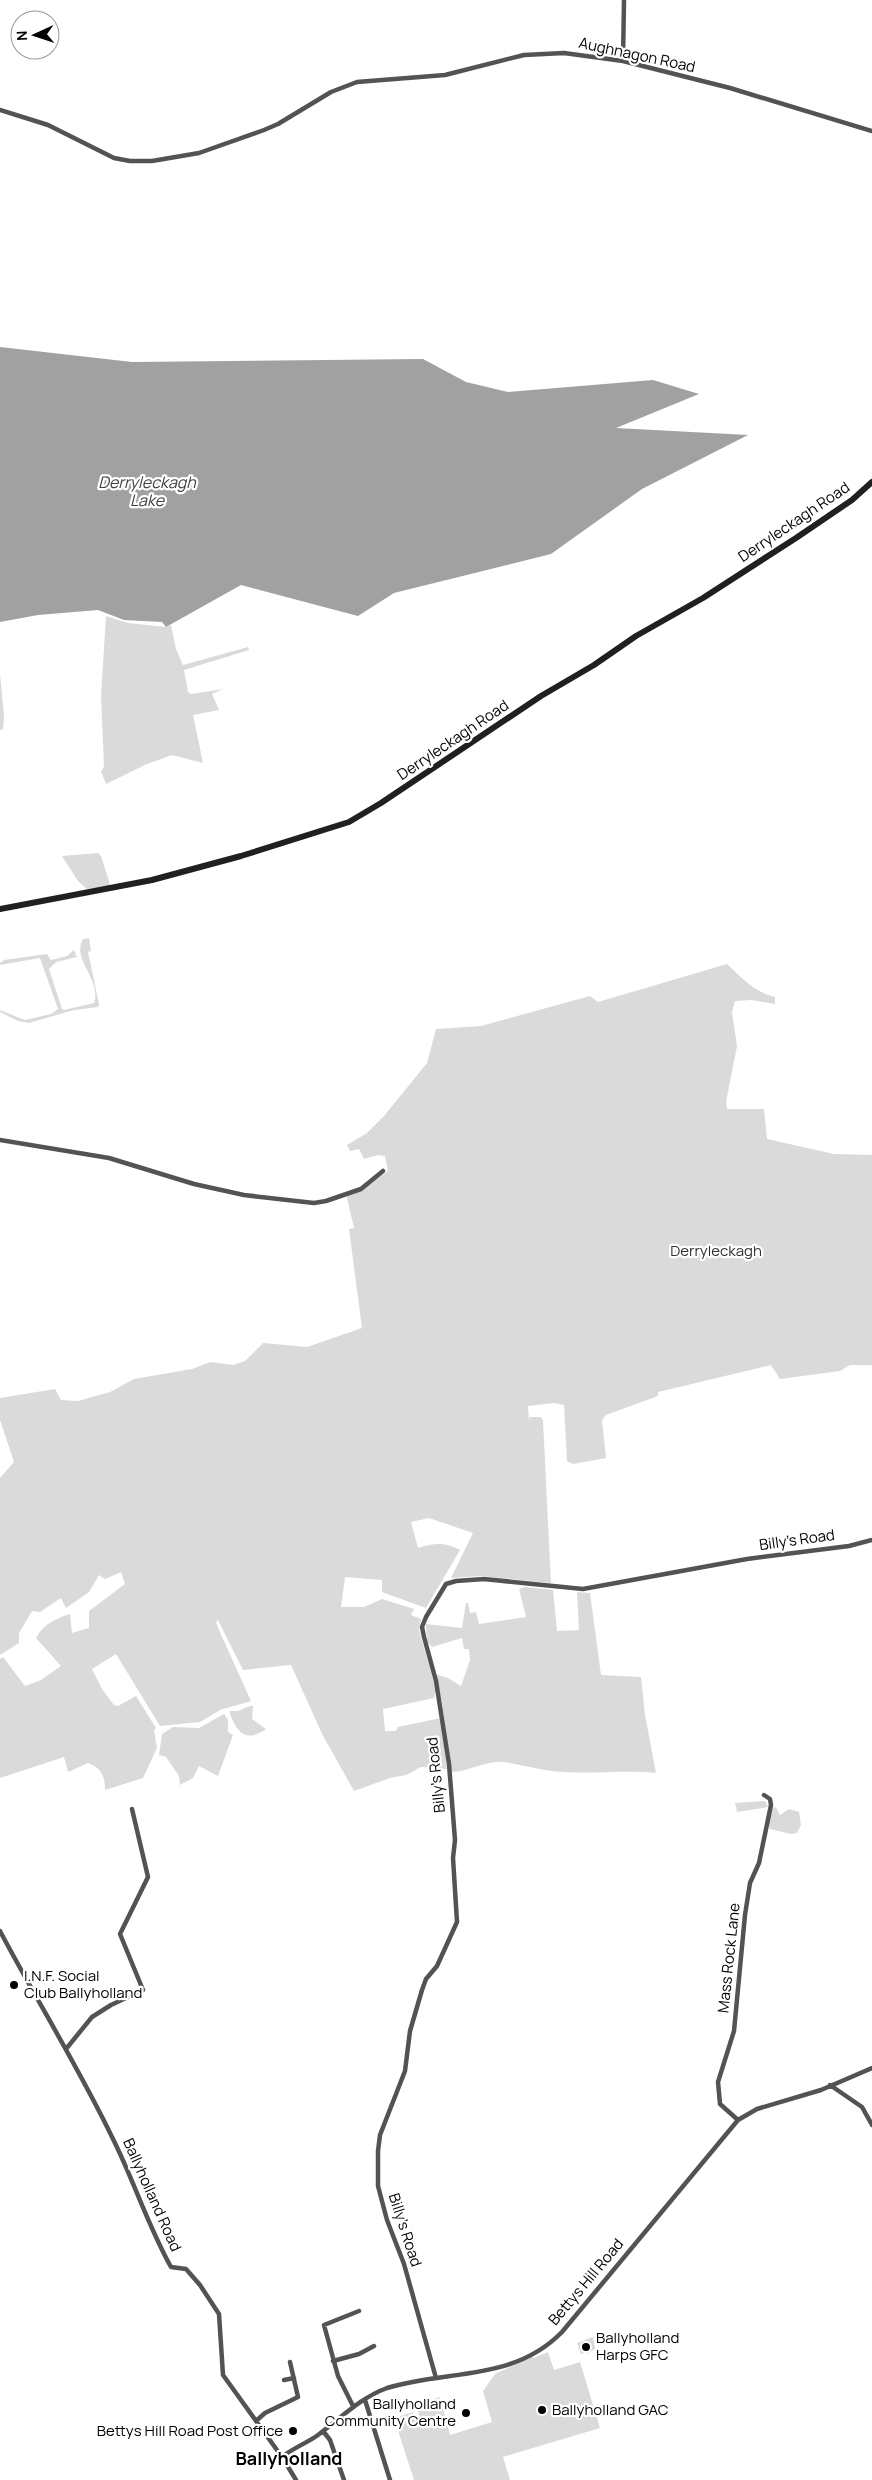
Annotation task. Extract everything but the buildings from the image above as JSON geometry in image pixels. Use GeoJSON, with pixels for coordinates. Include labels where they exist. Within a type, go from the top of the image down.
{"type":"FeatureCollection","features":[{"type":"Feature","properties":{"kind":"street"},"geometry":{"type":"LineString","coordinates":[[623,62],[624,0]]}},
{"type":"Feature","properties":{"kind":"street","name":"Aughnagon Road"},"geometry":{"type":"LineString","coordinates":[[0,110],[48,125],[114,158],[130,161],[152,161],[199,153],[264,130],[278,124],[331,92],[357,82],[446,75],[524,55],[564,53],[623,62],[730,88],[872,131]]}},
{"type":"Feature","properties":{"kind":"street","name":"Derryleckagh Road"},"geometry":{"type":"LineString","coordinates":[[0,909],[152,880],[241,856],[349,822],[381,803],[541,696],[594,665],[636,636],[703,598],[803,534],[856,497],[872,482]]}},
{"type":"Feature","properties":{"kind":"street"},"geometry":{"type":"LineString","coordinates":[[0,1140],[109,1158],[194,1184],[244,1195],[314,1203],[326,1201],[361,1189],[383,1171]]}},
{"type":"Feature","properties":{"kind":"street","name":"Billy's Road"},"geometry":{"type":"LineString","coordinates":[[436,2378],[404,2264],[387,2220],[378,2186],[380,2135],[405,2071],[410,2031],[422,1990],[426,1979],[437,1966],[457,1922],[453,1858],[455,1840],[449,1764],[436,1681],[422,1627],[426,1617],[446,1584],[456,1581],[484,1579],[583,1590],[747,1559],[849,1546],[872,1540]]}},
{"type":"Feature","properties":{"kind":"street","name":"Mass Rock Lane"},"geometry":{"type":"LineString","coordinates":[[738,2120],[720,2104],[718,2082],[734,2031],[744,1915],[750,1883],[759,1863],[772,1806],[770,1799],[764,1795]]}},
{"type":"Feature","properties":{"kind":"street"},"geometry":{"type":"LineString","coordinates":[[66,2049],[92,2017],[143,1990],[120,1934],[148,1877],[132,1809]]}},
{"type":"Feature","properties":{"kind":"street","name":"Ballyholland Road"},"geometry":{"type":"LineString","coordinates":[[0,1931],[66,2049],[113,2139],[171,2267],[186,2269],[215,2306],[221,2328],[223,2375],[282,2457],[296,2480]]}},
{"type":"Feature","properties":{"kind":"street","name":"Bettys Hill Road"},"geometry":{"type":"LineString","coordinates":[[282,2457],[323,2431],[353,2406],[388,2388],[436,2378],[503,2368],[522,2359],[556,2338],[738,2120],[757,2109],[788,2101],[872,2068]]}},
{"type":"Feature","properties":{"kind":"street"},"geometry":{"type":"LineString","coordinates":[[830,2086],[862,2107],[872,2125]]}},
{"type":"Feature","properties":{"kind":"street"},"geometry":{"type":"LineString","coordinates":[[353,2406],[342,2389],[324,2326],[359,2311]]}},
{"type":"Feature","properties":{"kind":"street"},"geometry":{"type":"LineString","coordinates":[[333,2361],[359,2354],[374,2346]]}},
{"type":"Feature","properties":{"kind":"street"},"geometry":{"type":"LineString","coordinates":[[256,2421],[265,2413],[298,2398],[290,2362]]}},
{"type":"Feature","properties":{"kind":"street"},"geometry":{"type":"LineString","coordinates":[[284,2380],[294,2378]]}},
{"type":"Feature","properties":{"kind":"street"},"geometry":{"type":"LineString","coordinates":[[365,2400],[390,2480]]}},
{"type":"Feature","properties":{"kind":"street"},"geometry":{"type":"LineString","coordinates":[[323,2431],[330,2440],[344,2480]]}},
{"type":"Feature","properties":{"kind":"green space"},"geometry":{"type":"Polygon","coordinates":[[[106,616],[128,623],[166,627],[171,625],[176,649],[183,665],[248,647],[249,650],[184,670],[188,692],[191,694],[223,689],[212,694],[219,710],[193,715],[203,763],[172,755],[147,764],[106,784],[101,771],[104,767],[101,696],[106,616]]]}},
{"type":"Feature","properties":{"kind":"green space"},"geometry":{"type":"Polygon","coordinates":[[[0,673],[4,717],[3,729],[0,730],[0,673]]]}},
{"type":"Feature","properties":{"kind":"green space"},"geometry":{"type":"Polygon","coordinates":[[[98,853],[101,856],[110,884],[109,886],[87,889],[78,881],[62,856],[98,853]]]}},
{"type":"Feature","properties":{"kind":"green space"},"geometry":{"type":"Polygon","coordinates":[[[89,938],[91,951],[88,952],[99,1004],[98,1007],[74,1010],[29,1023],[18,1021],[0,1012],[0,1010],[25,1020],[51,1014],[58,1009],[40,958],[0,965],[0,963],[4,960],[47,954],[51,960],[67,956],[74,950],[77,957],[56,962],[49,969],[62,1009],[94,1003],[94,986],[83,962],[80,947],[83,939],[89,938]]]}},
{"type":"Feature","properties":{"kind":"green space","name":"Derryleckagh"},"geometry":{"type":"Polygon","coordinates":[[[727,964],[755,988],[775,997],[775,1004],[751,1000],[735,1001],[732,1012],[737,1046],[726,1102],[727,1109],[764,1109],[767,1139],[834,1154],[872,1155],[872,1365],[850,1365],[840,1371],[780,1379],[771,1365],[658,1392],[658,1396],[606,1415],[602,1420],[606,1458],[573,1464],[567,1461],[564,1405],[554,1403],[528,1406],[529,1420],[530,1417],[541,1417],[543,1421],[551,1583],[482,1576],[451,1578],[473,1533],[429,1518],[411,1522],[418,1548],[439,1544],[460,1550],[426,1608],[382,1592],[382,1580],[345,1577],[341,1607],[364,1607],[382,1599],[414,1609],[411,1615],[421,1619],[419,1630],[436,1690],[434,1698],[383,1709],[385,1731],[396,1731],[398,1727],[441,1718],[447,1769],[421,1767],[406,1775],[390,1778],[354,1791],[322,1734],[291,1665],[243,1670],[218,1620],[216,1622],[219,1630],[251,1701],[220,1710],[200,1722],[160,1726],[116,1654],[92,1669],[102,1689],[114,1705],[118,1706],[136,1696],[156,1728],[154,1730],[157,1748],[143,1778],[105,1790],[103,1777],[96,1767],[88,1763],[68,1772],[64,1757],[0,1778],[0,1659],[3,1657],[25,1686],[41,1680],[61,1666],[36,1638],[42,1629],[55,1620],[70,1614],[72,1633],[89,1628],[89,1611],[125,1584],[121,1572],[105,1579],[99,1575],[89,1592],[66,1608],[61,1598],[40,1612],[32,1611],[19,1633],[19,1643],[0,1655],[0,1478],[14,1462],[0,1420],[0,1398],[55,1389],[61,1400],[78,1401],[110,1392],[134,1379],[192,1369],[210,1362],[233,1365],[245,1361],[263,1343],[307,1347],[362,1328],[349,1229],[354,1228],[347,1195],[366,1187],[388,1171],[385,1156],[378,1155],[364,1159],[359,1149],[350,1151],[347,1145],[367,1133],[384,1116],[427,1063],[436,1029],[481,1026],[590,996],[598,1002],[727,964]]]}},
{"type":"Feature","properties":{"kind":"green space"},"geometry":{"type":"Polygon","coordinates":[[[525,1587],[553,1590],[557,1631],[579,1630],[577,1592],[590,1593],[601,1675],[641,1677],[645,1715],[656,1773],[564,1772],[504,1762],[484,1764],[451,1772],[442,1702],[435,1674],[448,1678],[461,1686],[470,1660],[469,1649],[464,1649],[462,1638],[432,1647],[427,1642],[426,1624],[462,1628],[466,1603],[468,1603],[470,1613],[476,1612],[479,1624],[526,1617],[519,1589],[525,1587]]]}},
{"type":"Feature","properties":{"kind":"green space"},"geometry":{"type":"Polygon","coordinates":[[[253,1706],[252,1719],[266,1729],[253,1735],[243,1734],[239,1731],[230,1714],[230,1711],[238,1711],[253,1706]]]}},
{"type":"Feature","properties":{"kind":"green space"},"geometry":{"type":"Polygon","coordinates":[[[224,1714],[228,1720],[228,1732],[233,1735],[218,1776],[199,1766],[193,1778],[180,1785],[179,1776],[166,1757],[159,1755],[162,1734],[173,1727],[199,1728],[224,1714]]]}},
{"type":"Feature","properties":{"kind":"green space"},"geometry":{"type":"Polygon","coordinates":[[[765,1801],[768,1807],[737,1812],[735,1803],[765,1801]]]}},
{"type":"Feature","properties":{"kind":"green space"},"geometry":{"type":"Polygon","coordinates":[[[776,1807],[780,1815],[789,1809],[799,1812],[801,1825],[797,1833],[791,1834],[770,1829],[768,1823],[773,1808],[776,1807]]]}},
{"type":"Feature","properties":{"kind":"green space","name":"Ballyholland Harps GFC"},"geometry":{"type":"Polygon","coordinates":[[[593,2337],[595,2349],[586,2354],[586,2352],[581,2354],[577,2343],[593,2337]]]}},
{"type":"Feature","properties":{"kind":"green space"},"geometry":{"type":"Polygon","coordinates":[[[548,2352],[554,2370],[580,2362],[600,2428],[503,2457],[510,2480],[414,2480],[394,2418],[413,2412],[414,2417],[419,2416],[417,2405],[440,2397],[450,2435],[492,2422],[483,2391],[495,2374],[532,2357],[534,2358],[548,2352]]]}},
{"type":"Feature","properties":{"kind":"water","name":"Derryleckagh Lake"},"geometry":{"type":"Polygon","coordinates":[[[0,347],[132,362],[423,359],[466,382],[508,392],[653,380],[699,394],[616,428],[748,435],[642,489],[551,554],[394,593],[358,616],[241,585],[166,627],[162,622],[124,620],[98,610],[38,615],[0,622],[0,347]]]}},
{"type":"Feature","properties":{"kind":"place","name":"I.N.F. Social Club Ballyholland"},"geometry":{"type":"Point","coordinates":[14,1985]}},
{"type":"Feature","properties":{"kind":"place","name":"Ballyholland Harps GFC"},"geometry":{"type":"Point","coordinates":[586,2347]}},
{"type":"Feature","properties":{"kind":"place","name":"Ballyholland GAC"},"geometry":{"type":"Point","coordinates":[542,2410]}},
{"type":"Feature","properties":{"kind":"place","name":"Ballyholland Community Centre"},"geometry":{"type":"Point","coordinates":[466,2413]}},
{"type":"Feature","properties":{"kind":"place","name":"Bettys Hill Road Post Office"},"geometry":{"type":"Point","coordinates":[293,2431]}},
{"type":"Feature","properties":{"kind":"district","name":"Ballyholland"},"geometry":{"type":"Point","coordinates":[289,2459]}}]}
